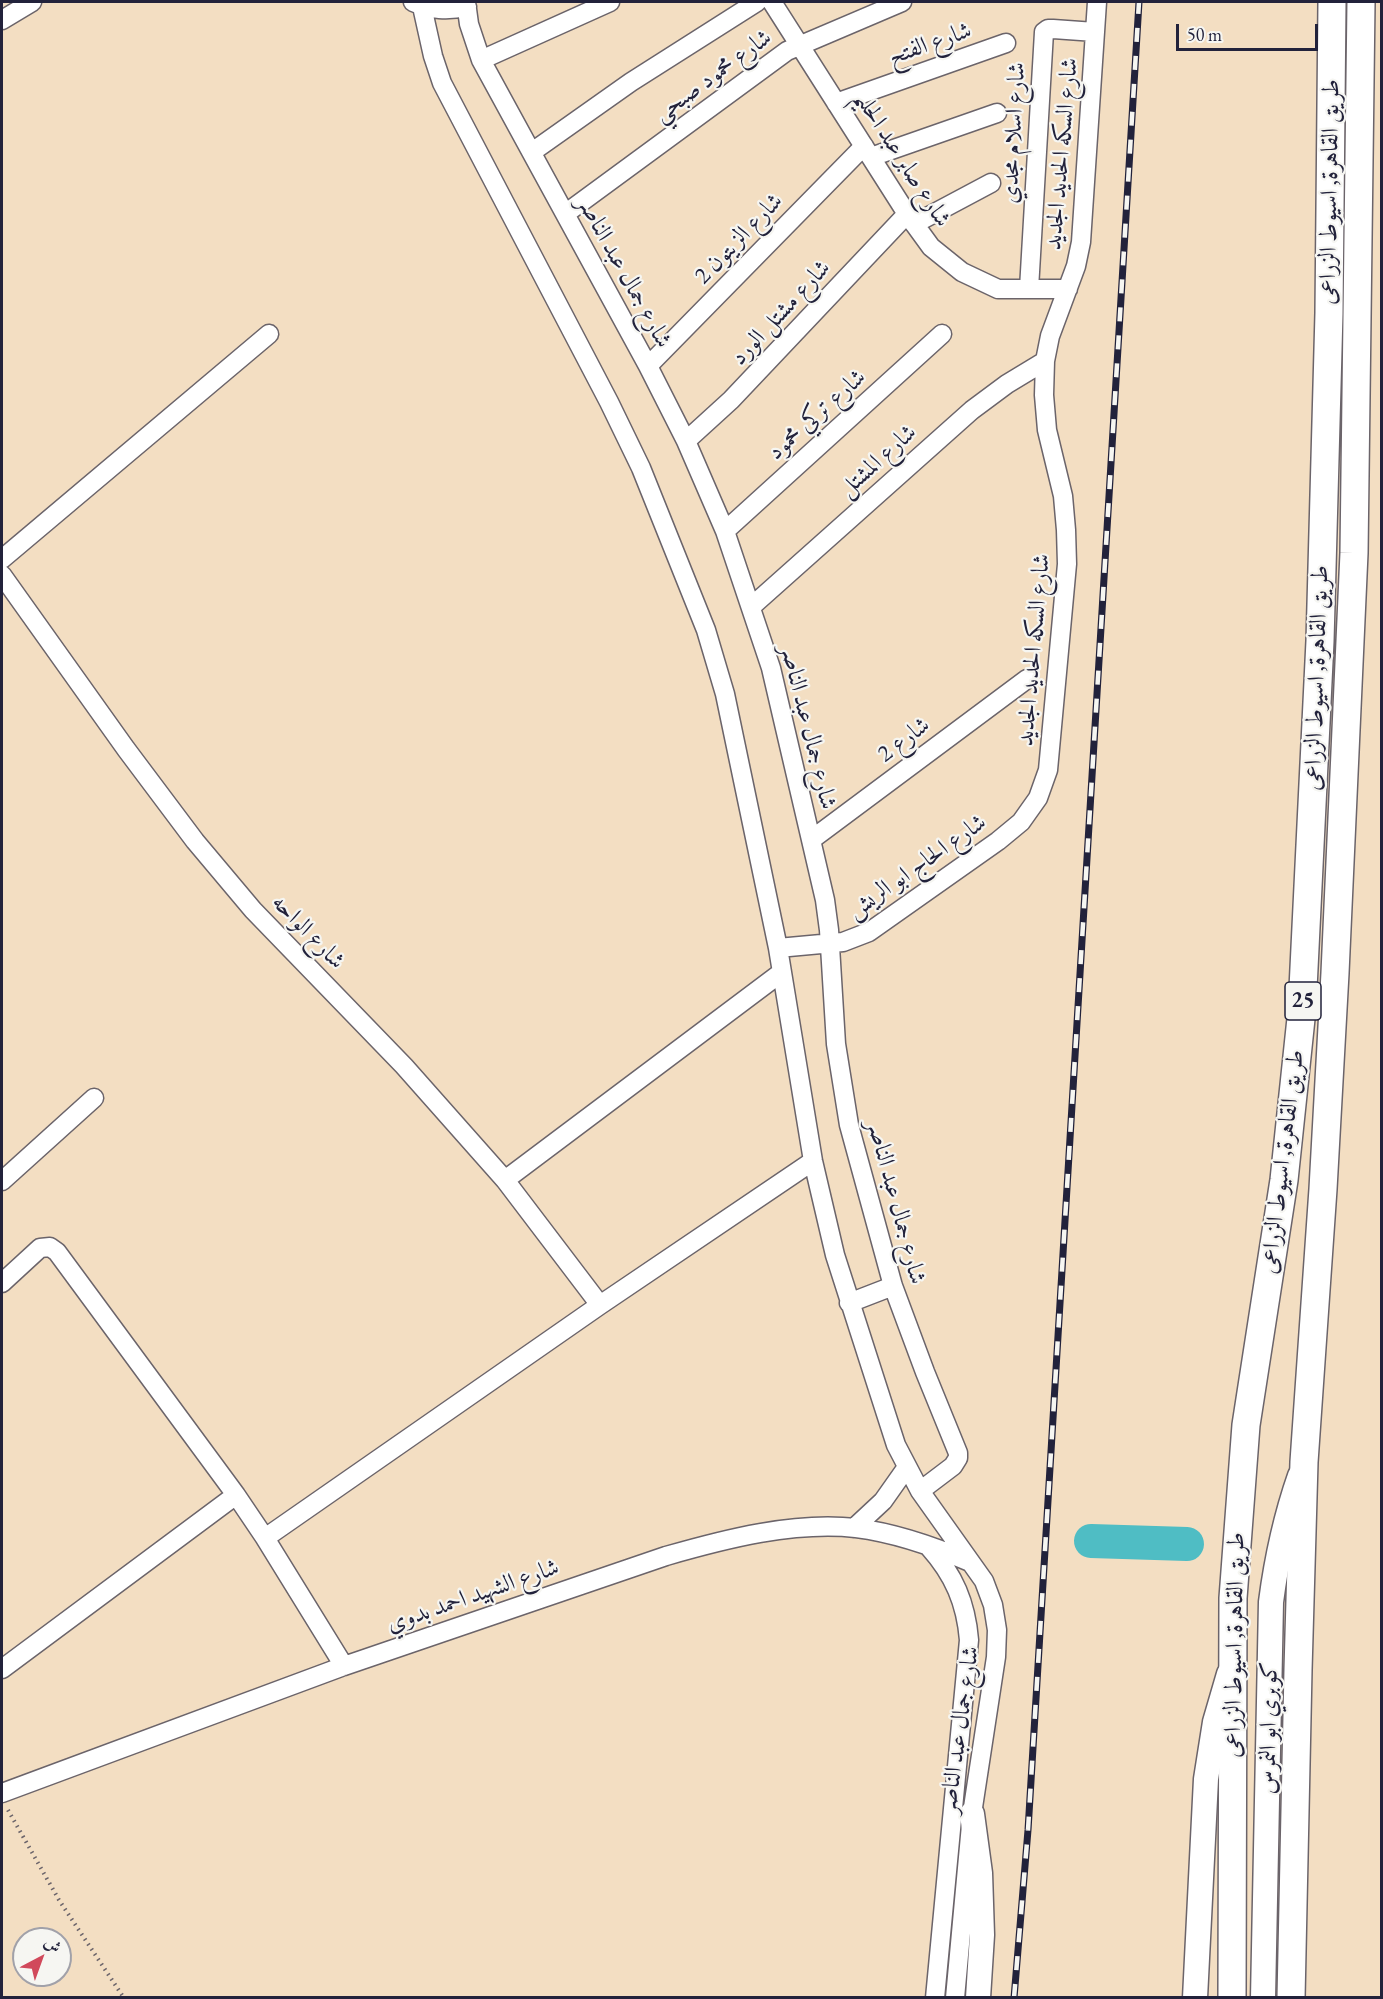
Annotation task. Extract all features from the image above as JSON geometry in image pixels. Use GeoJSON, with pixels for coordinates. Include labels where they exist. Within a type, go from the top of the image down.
{"type":"FeatureCollection","features":[{"type":"Feature","properties":{"kind":"highway","name":"طريق القاهرة, اسيوط الزراعى"},"geometry":{"type":"LineString","coordinates":[[1232,1998],[1232,1666],[1235,1551],[1246,1425],[1284,1180],[1302,1009],[1320,641],[1329,313],[1332,2]]}},
{"type":"Feature","properties":{"kind":"highway","name":"طريق القاهرة, اسيوط الزراعى"},"geometry":{"type":"LineString","coordinates":[[1291,1998],[1304,1462],[1335,984],[1353,565],[1361,2]]}},
{"type":"Feature","properties":{"kind":"main road","name":"كوبري ابو النمرس"},"geometry":{"type":"LineString","coordinates":[[1263,1998],[1271,1602],[1276,1561],[1285,1520],[1304,1462]]}},
{"type":"Feature","properties":{"kind":"main road","name":"كوبري ابو النمرس"},"geometry":{"type":"LineString","coordinates":[[1195,1998],[1206,1779],[1215,1722],[1232,1666]]}},
{"type":"Feature","properties":{"kind":"main road"},"geometry":{"type":"LineString","coordinates":[[972,1814],[980,1873],[981,1935],[978,1998]]}},
{"type":"Feature","properties":{"kind":"street"},"geometry":{"type":"LineString","coordinates":[[2,20],[32,2]]}},
{"type":"Feature","properties":{"kind":"street"},"geometry":{"type":"LineString","coordinates":[[481,60],[610,2]]}},
{"type":"Feature","properties":{"kind":"street"},"geometry":{"type":"LineString","coordinates":[[532,152],[631,81],[757,2]]}},
{"type":"Feature","properties":{"kind":"street","name":"شارع صابر عبد الحليم"},"geometry":{"type":"LineString","coordinates":[[772,2],[910,219],[931,247],[962,272],[998,289],[1068,289]]}},
{"type":"Feature","properties":{"kind":"street","name":"شارع محمود صبحي"},"geometry":{"type":"LineString","coordinates":[[566,214],[774,59],[799,44],[902,2]]}},
{"type":"Feature","properties":{"kind":"street","name":"شارع السكه الحديد الجديد"},"geometry":{"type":"LineString","coordinates":[[1048,770],[1067,564],[1063,496],[1047,430],[1045,361],[1055,320],[1076,266],[1081,242],[1097,2]]}},
{"type":"Feature","properties":{"kind":"street"},"geometry":{"type":"LineString","coordinates":[[419,3],[436,9],[451,10],[466,4]]}},
{"type":"Feature","properties":{"kind":"street","name":"شارع جمال عبد الناصر"},"geometry":{"type":"LineString","coordinates":[[419,3],[432,57],[442,83],[637,459],[706,630],[725,694],[778,948],[823,1209],[849,1303],[896,1445],[920,1491],[972,1562],[984,1581],[990,1597],[997,1630],[996,1657],[972,1814],[955,1998]]}},
{"type":"Feature","properties":{"kind":"street","name":"شارع جمال عبد الناصر"},"geometry":{"type":"LineString","coordinates":[[466,4],[469,24],[481,60],[648,366],[686,441],[725,531],[771,668],[825,900],[836,1044],[849,1125],[893,1286],[958,1453],[953,1466],[920,1491]]}},
{"type":"Feature","properties":{"kind":"street","name":"شارع اسلام مجدي"},"geometry":{"type":"LineString","coordinates":[[1029,289],[1044,32],[1048,29],[1095,32]]}},
{"type":"Feature","properties":{"kind":"street","name":"شارع الفتح"},"geometry":{"type":"LineString","coordinates":[[836,103],[1006,43]]}},
{"type":"Feature","properties":{"kind":"street"},"geometry":{"type":"LineString","coordinates":[[867,152],[997,113]]}},
{"type":"Feature","properties":{"kind":"street","name":"شارع الزيتون 2"},"geometry":{"type":"LineString","coordinates":[[648,366],[867,152]]}},
{"type":"Feature","properties":{"kind":"street","name":"شارع مشتل الورد"},"geometry":{"type":"LineString","coordinates":[[686,441],[731,400],[910,219],[991,183]]}},
{"type":"Feature","properties":{"kind":"street"},"geometry":{"type":"LineString","coordinates":[[2,559],[269,334]]}},
{"type":"Feature","properties":{"kind":"street","name":"شارع تركي محمود"},"geometry":{"type":"LineString","coordinates":[[725,531],[942,334]]}},
{"type":"Feature","properties":{"kind":"street","name":"شارع المشتل"},"geometry":{"type":"LineString","coordinates":[[751,607],[972,410],[1007,384],[1045,361]]}},
{"type":"Feature","properties":{"kind":"street","name":"شارع الواحه"},"geometry":{"type":"LineString","coordinates":[[2,575],[126,749],[195,841],[253,910],[404,1066],[505,1180],[600,1305]]}},
{"type":"Feature","properties":{"kind":"street","name":"شارع 2"},"geometry":{"type":"LineString","coordinates":[[811,840],[1027,679]]}},
{"type":"Feature","properties":{"kind":"street","name":"شارع الحاج ابو الريش"},"geometry":{"type":"LineString","coordinates":[[778,948],[843,942],[869,932],[998,841],[1021,822],[1038,798],[1048,770]]}},
{"type":"Feature","properties":{"kind":"street"},"geometry":{"type":"LineString","coordinates":[[505,1180],[782,972]]}},
{"type":"Feature","properties":{"kind":"street"},"geometry":{"type":"LineString","coordinates":[[2,1181],[94,1098]]}},
{"type":"Feature","properties":{"kind":"street"},"geometry":{"type":"LineString","coordinates":[[265,1538],[600,1305],[813,1161]]}},
{"type":"Feature","properties":{"kind":"street"},"geometry":{"type":"LineString","coordinates":[[2,1283],[40,1248],[50,1246],[57,1252],[236,1495],[344,1665]]}},
{"type":"Feature","properties":{"kind":"street"},"geometry":{"type":"LineString","coordinates":[[849,1303],[893,1286]]}},
{"type":"Feature","properties":{"kind":"street"},"geometry":{"type":"LineString","coordinates":[[854,1528],[883,1501],[907,1467]]}},
{"type":"Feature","properties":{"kind":"street"},"geometry":{"type":"LineString","coordinates":[[2,1669],[236,1495]]}},
{"type":"Feature","properties":{"kind":"street","name":"شارع الشهيد احمد بدوي"},"geometry":{"type":"LineString","coordinates":[[4,1801],[344,1665],[702,1545],[777,1531],[854,1528],[884,1533],[928,1545],[972,1562]]}},
{"type":"Feature","properties":{"kind":"street","name":"شارع جمال عبد الناصر"},"geometry":{"type":"LineString","coordinates":[[928,1545],[949,1572],[957,1587],[967,1621],[969,1640],[935,1998]]}},
{"type":"Feature","properties":{"kind":"path"},"geometry":{"type":"LineString","coordinates":[[4,1801],[59,1900],[124,1998]]}},
{"type":"Feature","properties":{"kind":"waterway"},"geometry":{"type":"LineString","coordinates":[[1091,1541],[1187,1544]]}},
{"type":"Feature","properties":{"kind":"railway"},"geometry":{"type":"LineString","coordinates":[[1014,1998],[1028,1830],[1139,2]]}}]}
